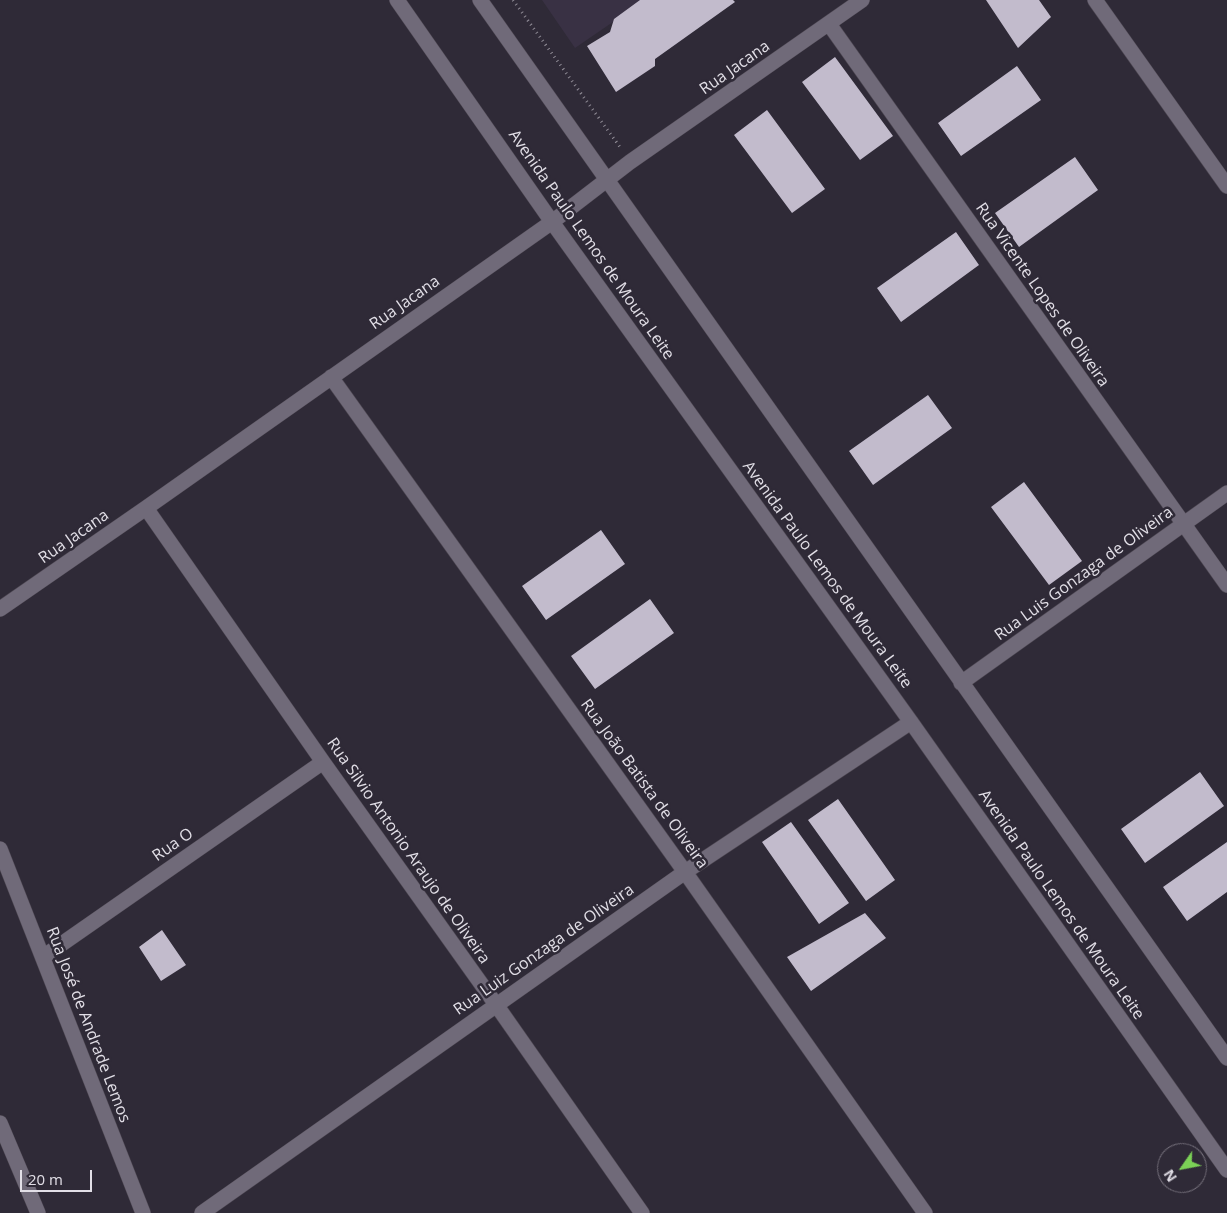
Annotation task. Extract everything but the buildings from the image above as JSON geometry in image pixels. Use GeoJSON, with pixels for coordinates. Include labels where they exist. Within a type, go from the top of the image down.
{"type":"FeatureCollection","features":[{"type":"Feature","properties":{"kind":"street","name":"Avenida Paulo Lemos de Moura Leite"},"geometry":{"type":"LineString","coordinates":[[398,0],[552,222],[911,722],[1227,1170]]}},
{"type":"Feature","properties":{"kind":"street"},"geometry":{"type":"LineString","coordinates":[[480,0],[961,684],[1227,1058]]}},
{"type":"Feature","properties":{"kind":"street","name":"Rua Jacana"},"geometry":{"type":"LineString","coordinates":[[0,609],[552,222],[630,162],[862,0]]}},
{"type":"Feature","properties":{"kind":"street"},"geometry":{"type":"LineString","coordinates":[[1095,0],[1227,186]]}},
{"type":"Feature","properties":{"kind":"street","name":"Rua Vicente Lopes de Oliveira"},"geometry":{"type":"LineString","coordinates":[[829,24],[1227,585]]}},
{"type":"Feature","properties":{"kind":"street","name":"Rua João Batista de Oliveira"},"geometry":{"type":"LineString","coordinates":[[331,377],[685,872],[925,1213]]}},
{"type":"Feature","properties":{"kind":"street","name":"Rua Luis Gonzaga de Oliveira"},"geometry":{"type":"LineString","coordinates":[[961,684],[1227,493]]}},
{"type":"Feature","properties":{"kind":"street","name":"Rua Silvio Antonio Araujo de Oliveira"},"geometry":{"type":"LineString","coordinates":[[146,508],[642,1213]]}},
{"type":"Feature","properties":{"kind":"street","name":"Rua Luiz Gonzaga de Oliveira"},"geometry":{"type":"LineString","coordinates":[[202,1213],[685,872],[911,722]]}},
{"type":"Feature","properties":{"kind":"street","name":"Rua O"},"geometry":{"type":"LineString","coordinates":[[43,957],[323,762]]}},
{"type":"Feature","properties":{"kind":"street","name":"Rua José de Andrade Lemos"},"geometry":{"type":"LineString","coordinates":[[0,849],[143,1213]]}},
{"type":"Feature","properties":{"kind":"street"},"geometry":{"type":"LineString","coordinates":[[0,1123],[38,1213]]}},
{"type":"Feature","properties":{"kind":"path"},"geometry":{"type":"LineString","coordinates":[[513,0],[630,162]]}},
{"type":"Feature","properties":{"kind":"shaded area"},"geometry":{"type":"Polygon","coordinates":[[[542,0],[645,0],[575,48],[542,0]]]}}]}
